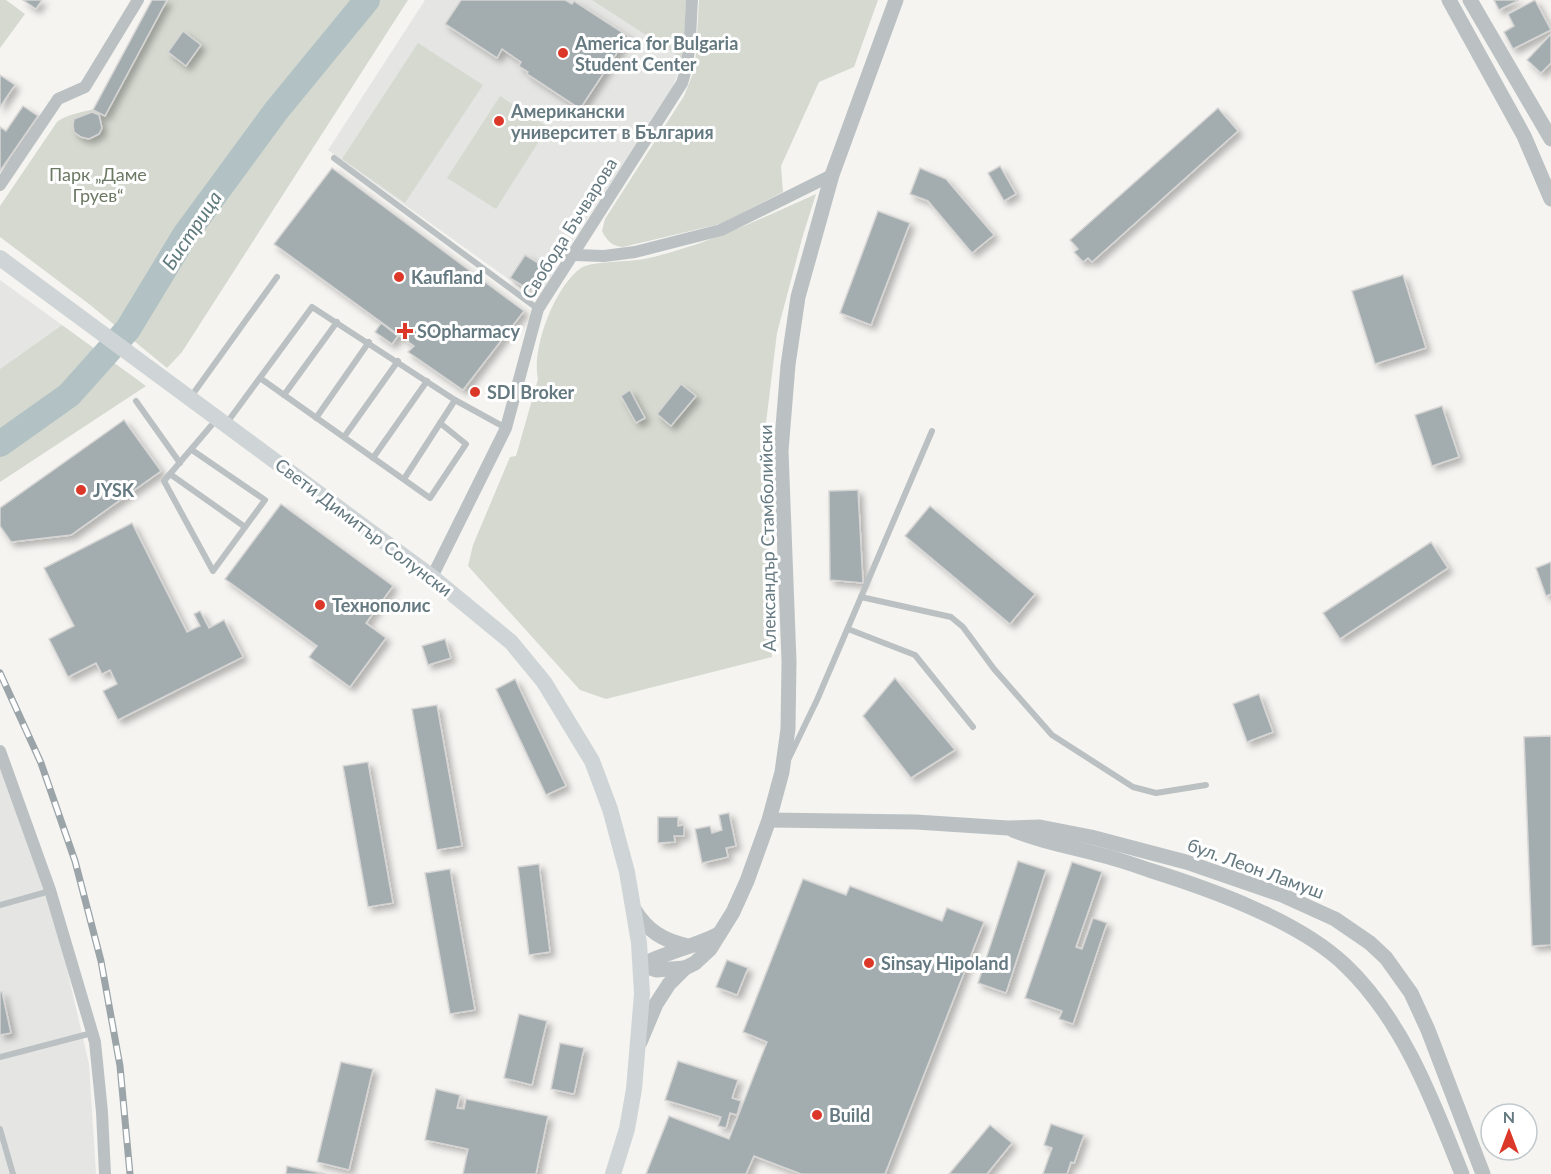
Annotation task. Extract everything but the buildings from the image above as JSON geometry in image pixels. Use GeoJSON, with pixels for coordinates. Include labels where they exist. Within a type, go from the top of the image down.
{"type":"FeatureCollection","features":[{"type":"Feature","properties":{"kind":"main road","name":"Свети Димитър Солунски"},"geometry":{"type":"LineString","coordinates":[[0,258],[432,577],[511,642],[544,682],[568,718],[592,761],[610,809],[627,872],[634,909],[641,965],[639,1044],[627,1129],[613,1174]]}},
{"type":"Feature","properties":{"kind":"street"},"geometry":{"type":"LineString","coordinates":[[0,184],[58,99],[85,87],[138,0]]}},
{"type":"Feature","properties":{"kind":"street","name":"Свобода Бъчварова"},"geometry":{"type":"LineString","coordinates":[[432,577],[506,428],[538,309],[682,83],[687,69],[692,0]]}},
{"type":"Feature","properties":{"kind":"street","name":"Александър Стамболийски"},"geometry":{"type":"LineString","coordinates":[[639,1044],[656,1004],[669,984],[703,955],[733,912],[769,820],[782,772],[788,729],[789,662],[781,451],[788,365],[798,297],[832,175],[896,0]]}},
{"type":"Feature","properties":{"kind":"street"},"geometry":{"type":"LineString","coordinates":[[1449,0],[1524,136],[1551,199]]}},
{"type":"Feature","properties":{"kind":"street"},"geometry":{"type":"LineString","coordinates":[[1470,0],[1549,133],[1524,136]]}},
{"type":"Feature","properties":{"kind":"street"},"geometry":{"type":"LineString","coordinates":[[574,255],[604,256],[635,252],[722,230],[832,175]]}},
{"type":"Feature","properties":{"kind":"street"},"geometry":{"type":"LineString","coordinates":[[0,751],[4,773],[50,891],[95,1042],[105,1174]]}},
{"type":"Feature","properties":{"kind":"street","name":"бул. Леон Ламуш"},"geometry":{"type":"LineString","coordinates":[[769,820],[916,822],[1008,828],[1040,827],[1091,837],[1186,862],[1282,895],[1335,919],[1354,931],[1386,958],[1411,993],[1428,1030],[1483,1174]]}},
{"type":"Feature","properties":{"kind":"street","name":"бул. Леон Ламуш"},"geometry":{"type":"LineString","coordinates":[[1008,828],[1037,840],[1097,854],[1171,876],[1261,913],[1322,946],[1363,983],[1392,1024],[1431,1101],[1462,1174]]}},
{"type":"Feature","properties":{"kind":"street"},"geometry":{"type":"LineString","coordinates":[[634,909],[643,924],[663,939],[691,947]]}},
{"type":"Feature","properties":{"kind":"street"},"geometry":{"type":"LineString","coordinates":[[641,965],[719,934]]}},
{"type":"Feature","properties":{"kind":"street"},"geometry":{"type":"LineString","coordinates":[[641,965],[656,970],[685,968]]}},
{"type":"Feature","properties":{"kind":"lane"},"geometry":{"type":"LineString","coordinates":[[334,158],[538,309]]}},
{"type":"Feature","properties":{"kind":"lane"},"geometry":{"type":"LineString","coordinates":[[190,398],[277,277]]}},
{"type":"Feature","properties":{"kind":"lane"},"geometry":{"type":"LineString","coordinates":[[192,450],[265,500],[213,571],[164,481],[192,450],[222,421],[260,378],[312,307],[455,400],[506,428]]}},
{"type":"Feature","properties":{"kind":"lane"},"geometry":{"type":"LineString","coordinates":[[284,395],[337,322]]}},
{"type":"Feature","properties":{"kind":"lane"},"geometry":{"type":"LineString","coordinates":[[316,417],[369,342]]}},
{"type":"Feature","properties":{"kind":"lane"},"geometry":{"type":"LineString","coordinates":[[344,437],[398,361]]}},
{"type":"Feature","properties":{"kind":"lane"},"geometry":{"type":"LineString","coordinates":[[260,378],[430,498],[466,444],[440,423]]}},
{"type":"Feature","properties":{"kind":"lane"},"geometry":{"type":"LineString","coordinates":[[373,458],[427,381]]}},
{"type":"Feature","properties":{"kind":"lane"},"geometry":{"type":"LineString","coordinates":[[404,479],[455,400]]}},
{"type":"Feature","properties":{"kind":"lane"},"geometry":{"type":"LineString","coordinates":[[136,401],[180,463]]}},
{"type":"Feature","properties":{"kind":"lane"},"geometry":{"type":"LineString","coordinates":[[782,772],[817,700],[932,431]]}},
{"type":"Feature","properties":{"kind":"lane"},"geometry":{"type":"LineString","coordinates":[[170,474],[245,527]]}},
{"type":"Feature","properties":{"kind":"lane"},"geometry":{"type":"LineString","coordinates":[[861,597],[951,617],[963,627],[994,669],[1052,735],[1133,787],[1156,793],[1206,785]]}},
{"type":"Feature","properties":{"kind":"lane"},"geometry":{"type":"LineString","coordinates":[[848,628],[915,655],[973,727]]}},
{"type":"Feature","properties":{"kind":"lane"},"geometry":{"type":"LineString","coordinates":[[0,905],[50,891]]}},
{"type":"Feature","properties":{"kind":"lane"},"geometry":{"type":"LineString","coordinates":[[0,1057],[92,1033]]}},
{"type":"Feature","properties":{"kind":"lane"},"geometry":{"type":"LineString","coordinates":[[0,1129],[13,1174]]}},
{"type":"Feature","properties":{"kind":"shaded area","name":"Американски университет в България"},"geometry":{"type":"Polygon","coordinates":[[[425,0],[686,0],[683,59],[671,92],[535,298],[328,150],[425,0]]]}},
{"type":"Feature","properties":{"kind":"shaded area"},"geometry":{"type":"Polygon","coordinates":[[[0,280],[62,325],[0,369],[0,280]]]}},
{"type":"Feature","properties":{"kind":"shaded area"},"geometry":{"type":"Polygon","coordinates":[[[0,769],[32,849],[66,965],[89,1064],[96,1174],[0,1174],[0,769]]]}},
{"type":"Feature","properties":{"kind":"green space"},"geometry":{"type":"Polygon","coordinates":[[[0,0],[6,0],[25,14],[0,48],[0,0]]]}},
{"type":"Feature","properties":{"kind":"green space","name":"Парк „Даме Груев“"},"geometry":{"type":"Polygon","coordinates":[[[168,0],[408,0],[182,352],[167,368],[89,304],[0,237],[0,206],[57,122],[94,109],[105,115],[168,0]]]}},
{"type":"Feature","properties":{"kind":"green space"},"geometry":{"type":"Polygon","coordinates":[[[592,0],[686,0],[683,59],[592,0]]]}},
{"type":"Feature","properties":{"kind":"green space"},"geometry":{"type":"Polygon","coordinates":[[[699,0],[878,0],[854,67],[819,82],[781,166],[783,192],[720,224],[623,247],[613,244],[602,231],[605,219],[684,96],[695,68],[699,0]]]}},
{"type":"Feature","properties":{"kind":"green space"},"geometry":{"type":"Polygon","coordinates":[[[418,43],[483,85],[405,203],[342,159],[418,43]]]}},
{"type":"Feature","properties":{"kind":"green space"},"geometry":{"type":"Polygon","coordinates":[[[500,96],[548,127],[496,209],[447,178],[500,96]]]}},
{"type":"Feature","properties":{"kind":"green space"},"geometry":{"type":"Polygon","coordinates":[[[816,194],[777,333],[766,423],[772,657],[606,699],[580,690],[468,566],[473,545],[510,457],[516,456],[538,379],[538,352],[542,335],[554,303],[571,277],[581,268],[602,263],[644,259],[689,247],[816,194]]]}},
{"type":"Feature","properties":{"kind":"green space"},"geometry":{"type":"Polygon","coordinates":[[[62,325],[146,386],[0,482],[0,369],[62,325]]]}},
{"type":"Feature","properties":{"kind":"waterway","name":"Бистрица"},"geometry":{"type":"LineString","coordinates":[[0,444],[69,395],[128,329],[185,235],[276,111],[367,0]]}},
{"type":"Feature","properties":{"kind":"railway"},"geometry":{"type":"LineString","coordinates":[[0,673],[41,763],[75,861],[101,961],[120,1066],[130,1174]]}},
{"type":"Feature","properties":{"kind":"place","name":"America for Bulgaria Student Center"},"geometry":{"type":"Point","coordinates":[563,53]}},
{"type":"Feature","properties":{"kind":"place","name":"Американски университет в България"},"geometry":{"type":"Point","coordinates":[499,121]}},
{"type":"Feature","properties":{"kind":"place","name":"Kaufland"},"geometry":{"type":"Point","coordinates":[399,277]}},
{"type":"Feature","properties":{"kind":"place","name":"SOpharmacy"},"geometry":{"type":"Point","coordinates":[405,331]}},
{"type":"Feature","properties":{"kind":"place","name":"SDI Broker"},"geometry":{"type":"Point","coordinates":[475,392]}},
{"type":"Feature","properties":{"kind":"place","name":"JYSK"},"geometry":{"type":"Point","coordinates":[81,490]}},
{"type":"Feature","properties":{"kind":"place","name":"Технополис"},"geometry":{"type":"Point","coordinates":[320,605]}},
{"type":"Feature","properties":{"kind":"place","name":"Sinsay Hipoland"},"geometry":{"type":"Point","coordinates":[869,963]}},
{"type":"Feature","properties":{"kind":"place","name":"Build"},"geometry":{"type":"Point","coordinates":[817,1115]}}]}
